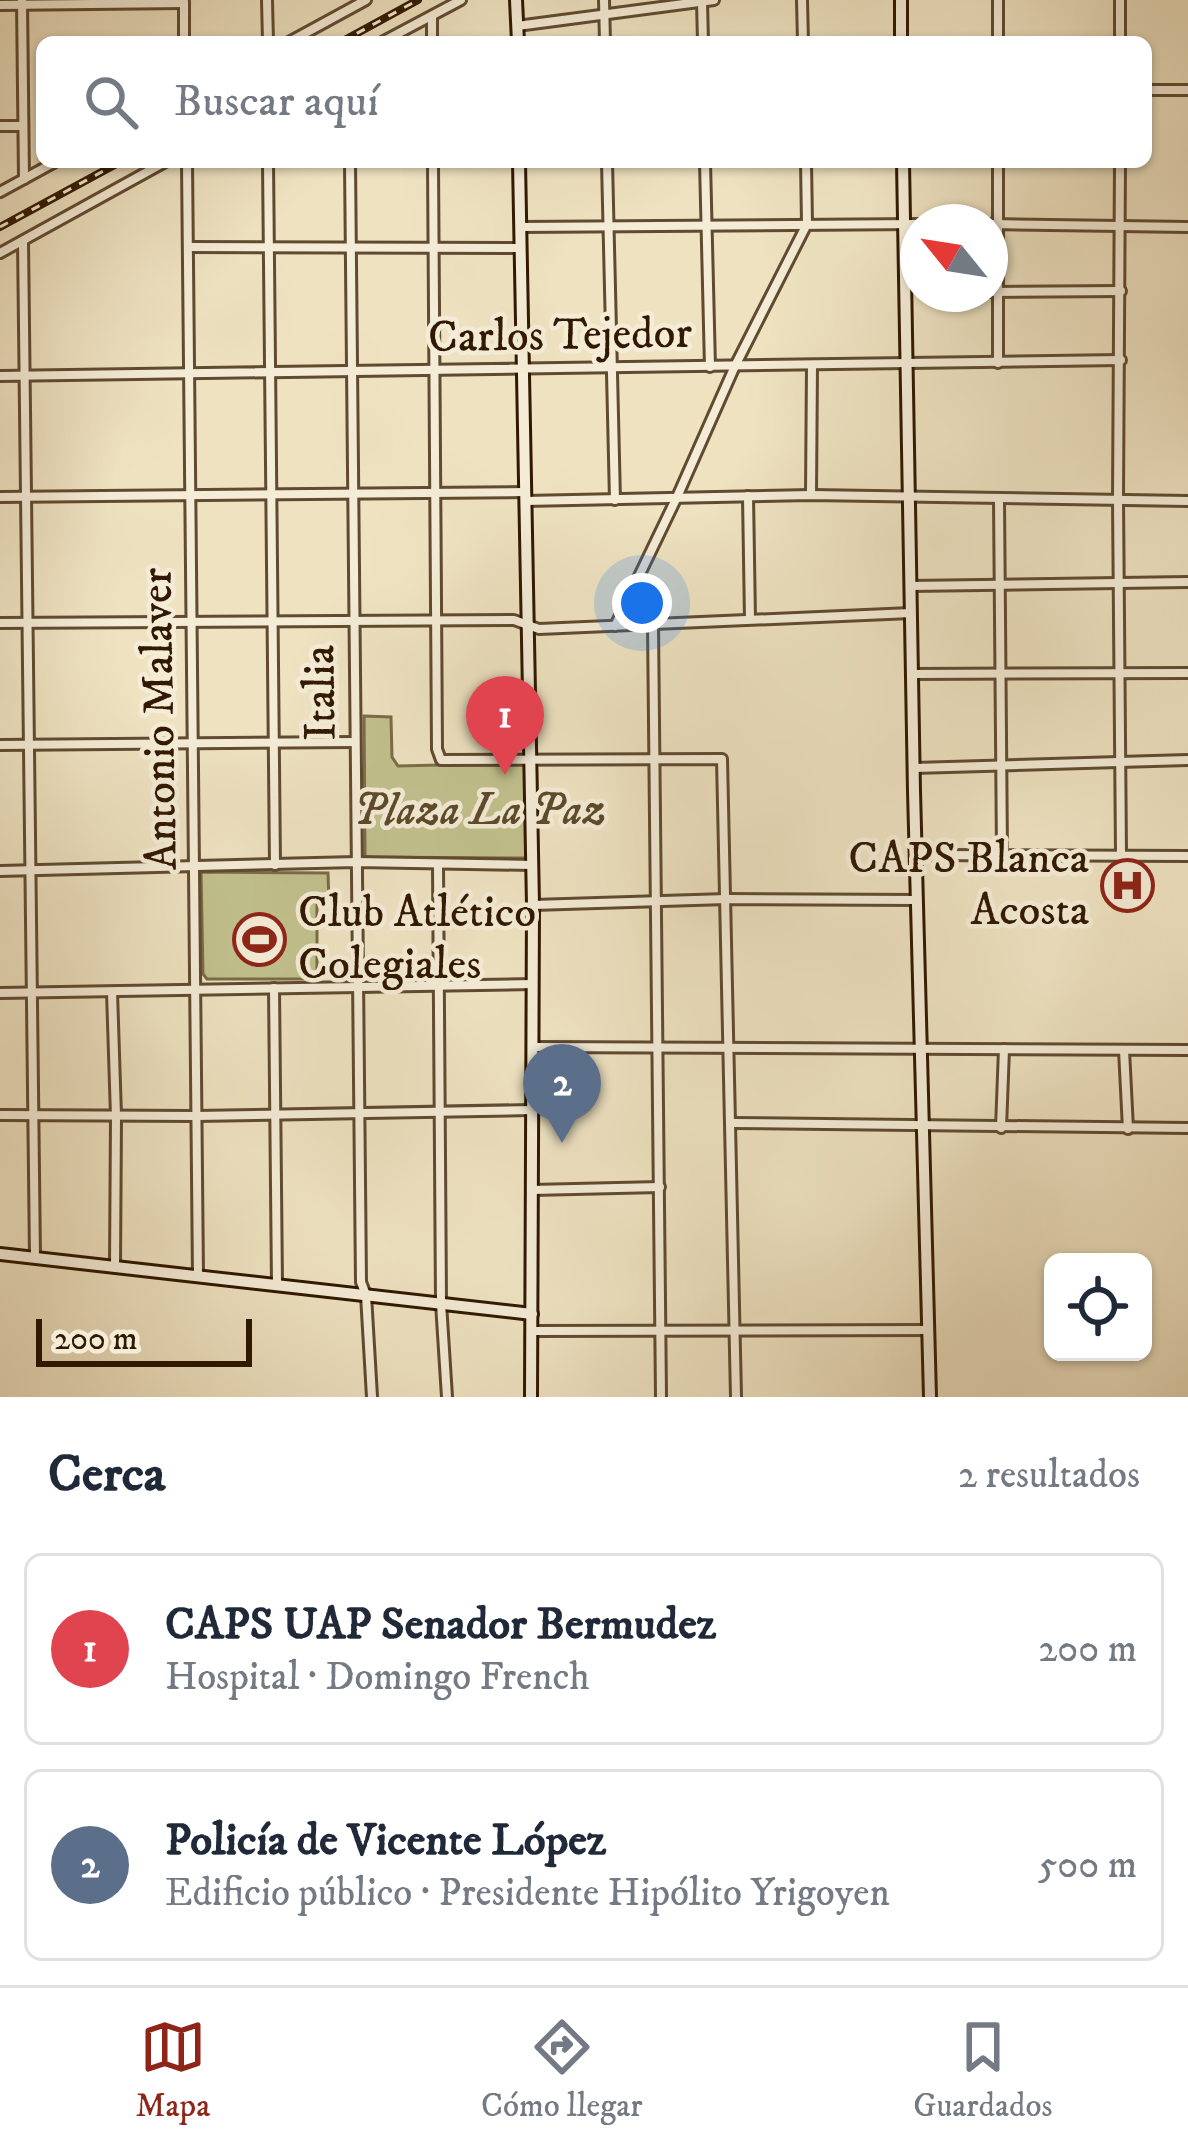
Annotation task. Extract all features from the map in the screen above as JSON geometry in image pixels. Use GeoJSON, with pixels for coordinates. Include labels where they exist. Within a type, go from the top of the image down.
{"type":"FeatureCollection","features":[{"type":"Feature","properties":{"kind":"street"},"geometry":{"type":"LineString","coordinates":[[267,0],[268,36]]}},
{"type":"Feature","properties":{"kind":"street"},"geometry":{"type":"LineString","coordinates":[[298,36],[349,4],[366,0]]}},
{"type":"Feature","properties":{"kind":"street"},"geometry":{"type":"LineString","coordinates":[[394,36],[461,0]]}},
{"type":"Feature","properties":{"kind":"street"},"geometry":{"type":"LineString","coordinates":[[516,0],[518,36]]}},
{"type":"Feature","properties":{"kind":"street"},"geometry":{"type":"LineString","coordinates":[[604,0],[605,36]]}},
{"type":"Feature","properties":{"kind":"street"},"geometry":{"type":"LineString","coordinates":[[518,26],[714,0]]}},
{"type":"Feature","properties":{"kind":"street"},"geometry":{"type":"LineString","coordinates":[[802,0],[802,36]]}},
{"type":"Feature","properties":{"kind":"street"},"geometry":{"type":"LineString","coordinates":[[901,0],[901,36]]}},
{"type":"Feature","properties":{"kind":"street"},"geometry":{"type":"LineString","coordinates":[[998,0],[998,36]]}},
{"type":"Feature","properties":{"kind":"street"},"geometry":{"type":"LineString","coordinates":[[1120,0],[1120,36]]}},
{"type":"Feature","properties":{"kind":"street"},"geometry":{"type":"LineString","coordinates":[[0,5],[184,1],[184,36]]}},
{"type":"Feature","properties":{"kind":"street"},"geometry":{"type":"LineString","coordinates":[[702,2],[703,36]]}},
{"type":"Feature","properties":{"kind":"street"},"geometry":{"type":"LineString","coordinates":[[22,3],[24,179]]}},
{"type":"Feature","properties":{"kind":"street"},"geometry":{"type":"LineString","coordinates":[[432,16],[432,36]]}},
{"type":"Feature","properties":{"kind":"street"},"geometry":{"type":"LineString","coordinates":[[1152,90],[1188,90]]}},
{"type":"Feature","properties":{"kind":"street"},"geometry":{"type":"LineString","coordinates":[[0,126],[23,126]]}},
{"type":"Feature","properties":{"kind":"street"},"geometry":{"type":"LineString","coordinates":[[0,192],[45,168]]}},
{"type":"Feature","properties":{"kind":"street"},"geometry":{"type":"LineString","coordinates":[[0,253],[154,168]]}},
{"type":"Feature","properties":{"kind":"street","name":"Antonio Malaver"},"geometry":{"type":"LineString","coordinates":[[187,168],[198,1276]]}},
{"type":"Feature","properties":{"kind":"street"},"geometry":{"type":"LineString","coordinates":[[268,168],[275,865]]}},
{"type":"Feature","properties":{"kind":"street","name":"Italia"},"geometry":{"type":"LineString","coordinates":[[350,168],[361,1282],[366,1295],[372,1397]]}},
{"type":"Feature","properties":{"kind":"street"},"geometry":{"type":"LineString","coordinates":[[433,168],[437,749],[441,760],[722,759],[736,1397]]}},
{"type":"Feature","properties":{"kind":"street"},"geometry":{"type":"LineString","coordinates":[[519,168],[533,905],[532,1397]]}},
{"type":"Feature","properties":{"kind":"street"},"geometry":{"type":"LineString","coordinates":[[607,168],[615,500]]}},
{"type":"Feature","properties":{"kind":"street"},"geometry":{"type":"LineString","coordinates":[[705,168],[710,367]]}},
{"type":"Feature","properties":{"kind":"street"},"geometry":{"type":"LineString","coordinates":[[615,626],[735,366],[808,224],[806,168]]}},
{"type":"Feature","properties":{"kind":"street"},"geometry":{"type":"LineString","coordinates":[[904,168],[908,204]]}},
{"type":"Feature","properties":{"kind":"street"},"geometry":{"type":"LineString","coordinates":[[995,204],[998,168]]}},
{"type":"Feature","properties":{"kind":"street"},"geometry":{"type":"LineString","coordinates":[[1120,168],[1121,854]]}},
{"type":"Feature","properties":{"kind":"street"},"geometry":{"type":"LineString","coordinates":[[520,226],[900,224]]}},
{"type":"Feature","properties":{"kind":"street"},"geometry":{"type":"LineString","coordinates":[[1008,224],[1188,227]]}},
{"type":"Feature","properties":{"kind":"street"},"geometry":{"type":"LineString","coordinates":[[23,241],[34,1258]]}},
{"type":"Feature","properties":{"kind":"street"},"geometry":{"type":"LineString","coordinates":[[188,247],[520,248]]}},
{"type":"Feature","properties":{"kind":"street"},"geometry":{"type":"LineString","coordinates":[[1008,292],[1121,291]]}},
{"type":"Feature","properties":{"kind":"street"},"geometry":{"type":"LineString","coordinates":[[911,312],[910,586],[930,1397]]}},
{"type":"Feature","properties":{"kind":"street"},"geometry":{"type":"LineString","coordinates":[[995,312],[998,363]]}},
{"type":"Feature","properties":{"kind":"street","name":"Carlos Tejedor"},"geometry":{"type":"LineString","coordinates":[[0,376],[1121,360]]}},
{"type":"Feature","properties":{"kind":"street"},"geometry":{"type":"LineString","coordinates":[[811,495],[812,365]]}},
{"type":"Feature","properties":{"kind":"street"},"geometry":{"type":"LineString","coordinates":[[0,497],[436,492],[615,500],[909,495],[1188,501]]}},
{"type":"Feature","properties":{"kind":"street"},"geometry":{"type":"LineString","coordinates":[[748,496],[750,619]]}},
{"type":"Feature","properties":{"kind":"street"},"geometry":{"type":"LineString","coordinates":[[999,499],[1002,854]]}},
{"type":"Feature","properties":{"kind":"street"},"geometry":{"type":"LineString","coordinates":[[910,586],[1188,582]]}},
{"type":"Feature","properties":{"kind":"street"},"geometry":{"type":"LineString","coordinates":[[0,623],[514,620],[539,628],[911,613]]}},
{"type":"Feature","properties":{"kind":"street"},"geometry":{"type":"LineString","coordinates":[[653,624],[661,1397]]}},
{"type":"Feature","properties":{"kind":"street"},"geometry":{"type":"LineString","coordinates":[[912,674],[1188,673]]}},
{"type":"Feature","properties":{"kind":"street"},"geometry":{"type":"LineString","coordinates":[[0,745],[356,742]]}},
{"type":"Feature","properties":{"kind":"street"},"geometry":{"type":"LineString","coordinates":[[914,768],[1188,760]]}},
{"type":"Feature","properties":{"kind":"street"},"geometry":{"type":"LineString","coordinates":[[916,855],[1188,856]]}},
{"type":"Feature","properties":{"kind":"street"},"geometry":{"type":"LineString","coordinates":[[0,871],[356,862],[532,865]]}},
{"type":"Feature","properties":{"kind":"street"},"geometry":{"type":"LineString","coordinates":[[438,864],[441,1304],[447,1397]]}},
{"type":"Feature","properties":{"kind":"street"},"geometry":{"type":"LineString","coordinates":[[533,905],[916,900]]}},
{"type":"Feature","properties":{"kind":"street"},"geometry":{"type":"LineString","coordinates":[[0,993],[533,984]]}},
{"type":"Feature","properties":{"kind":"street"},"geometry":{"type":"LineString","coordinates":[[274,988],[277,1285]]}},
{"type":"Feature","properties":{"kind":"street"},"geometry":{"type":"LineString","coordinates":[[112,992],[115,1266]]}},
{"type":"Feature","properties":{"kind":"street"},"geometry":{"type":"LineString","coordinates":[[532,1047],[1188,1050]]}},
{"type":"Feature","properties":{"kind":"street"},"geometry":{"type":"LineString","coordinates":[[1000,1128],[1004,1049]]}},
{"type":"Feature","properties":{"kind":"street"},"geometry":{"type":"LineString","coordinates":[[1124,1049],[1128,1129]]}},
{"type":"Feature","properties":{"kind":"street"},"geometry":{"type":"LineString","coordinates":[[0,1115],[531,1110]]}},
{"type":"Feature","properties":{"kind":"street"},"geometry":{"type":"LineString","coordinates":[[732,1123],[1188,1128]]}},
{"type":"Feature","properties":{"kind":"street"},"geometry":{"type":"LineString","coordinates":[[532,1190],[660,1186]]}},
{"type":"Feature","properties":{"kind":"street"},"geometry":{"type":"LineString","coordinates":[[0,1255],[532,1314]]}},
{"type":"Feature","properties":{"kind":"street"},"geometry":{"type":"LineString","coordinates":[[532,1331],[928,1330]]}},
{"type":"Feature","properties":{"kind":"green space","name":"Plaza La Paz"},"geometry":{"type":"Polygon","coordinates":[[[364,716],[391,717],[392,757],[398,766],[525,763],[527,858],[365,857],[364,716]]]}},
{"type":"Feature","properties":{"kind":"green space","name":"Club Atlético Colegiales"},"geometry":{"type":"Polygon","coordinates":[[[201,872],[328,873],[329,904],[317,904],[317,979],[207,979],[203,974],[201,872]]]}},
{"type":"Feature","properties":{"kind":"railway"},"geometry":{"type":"LineString","coordinates":[[352,36],[418,0]]}},
{"type":"Feature","properties":{"kind":"railway"},"geometry":{"type":"LineString","coordinates":[[0,227],[109,168]]}},
{"type":"Feature","properties":{"kind":"place","name":"CAPS UAP Senador Bermudez"},"geometry":{"type":"Point","coordinates":[505,775]}},
{"type":"Feature","properties":{"kind":"place","name":"CAPS Blanca Acosta"},"geometry":{"type":"Point","coordinates":[1128,885]}},
{"type":"Feature","properties":{"kind":"place","name":"Club Atlético Colegiales"},"geometry":{"type":"Point","coordinates":[259,939]}},
{"type":"Feature","properties":{"kind":"place","name":"Policía de Vicente López"},"geometry":{"type":"Point","coordinates":[562,1143]}}]}
